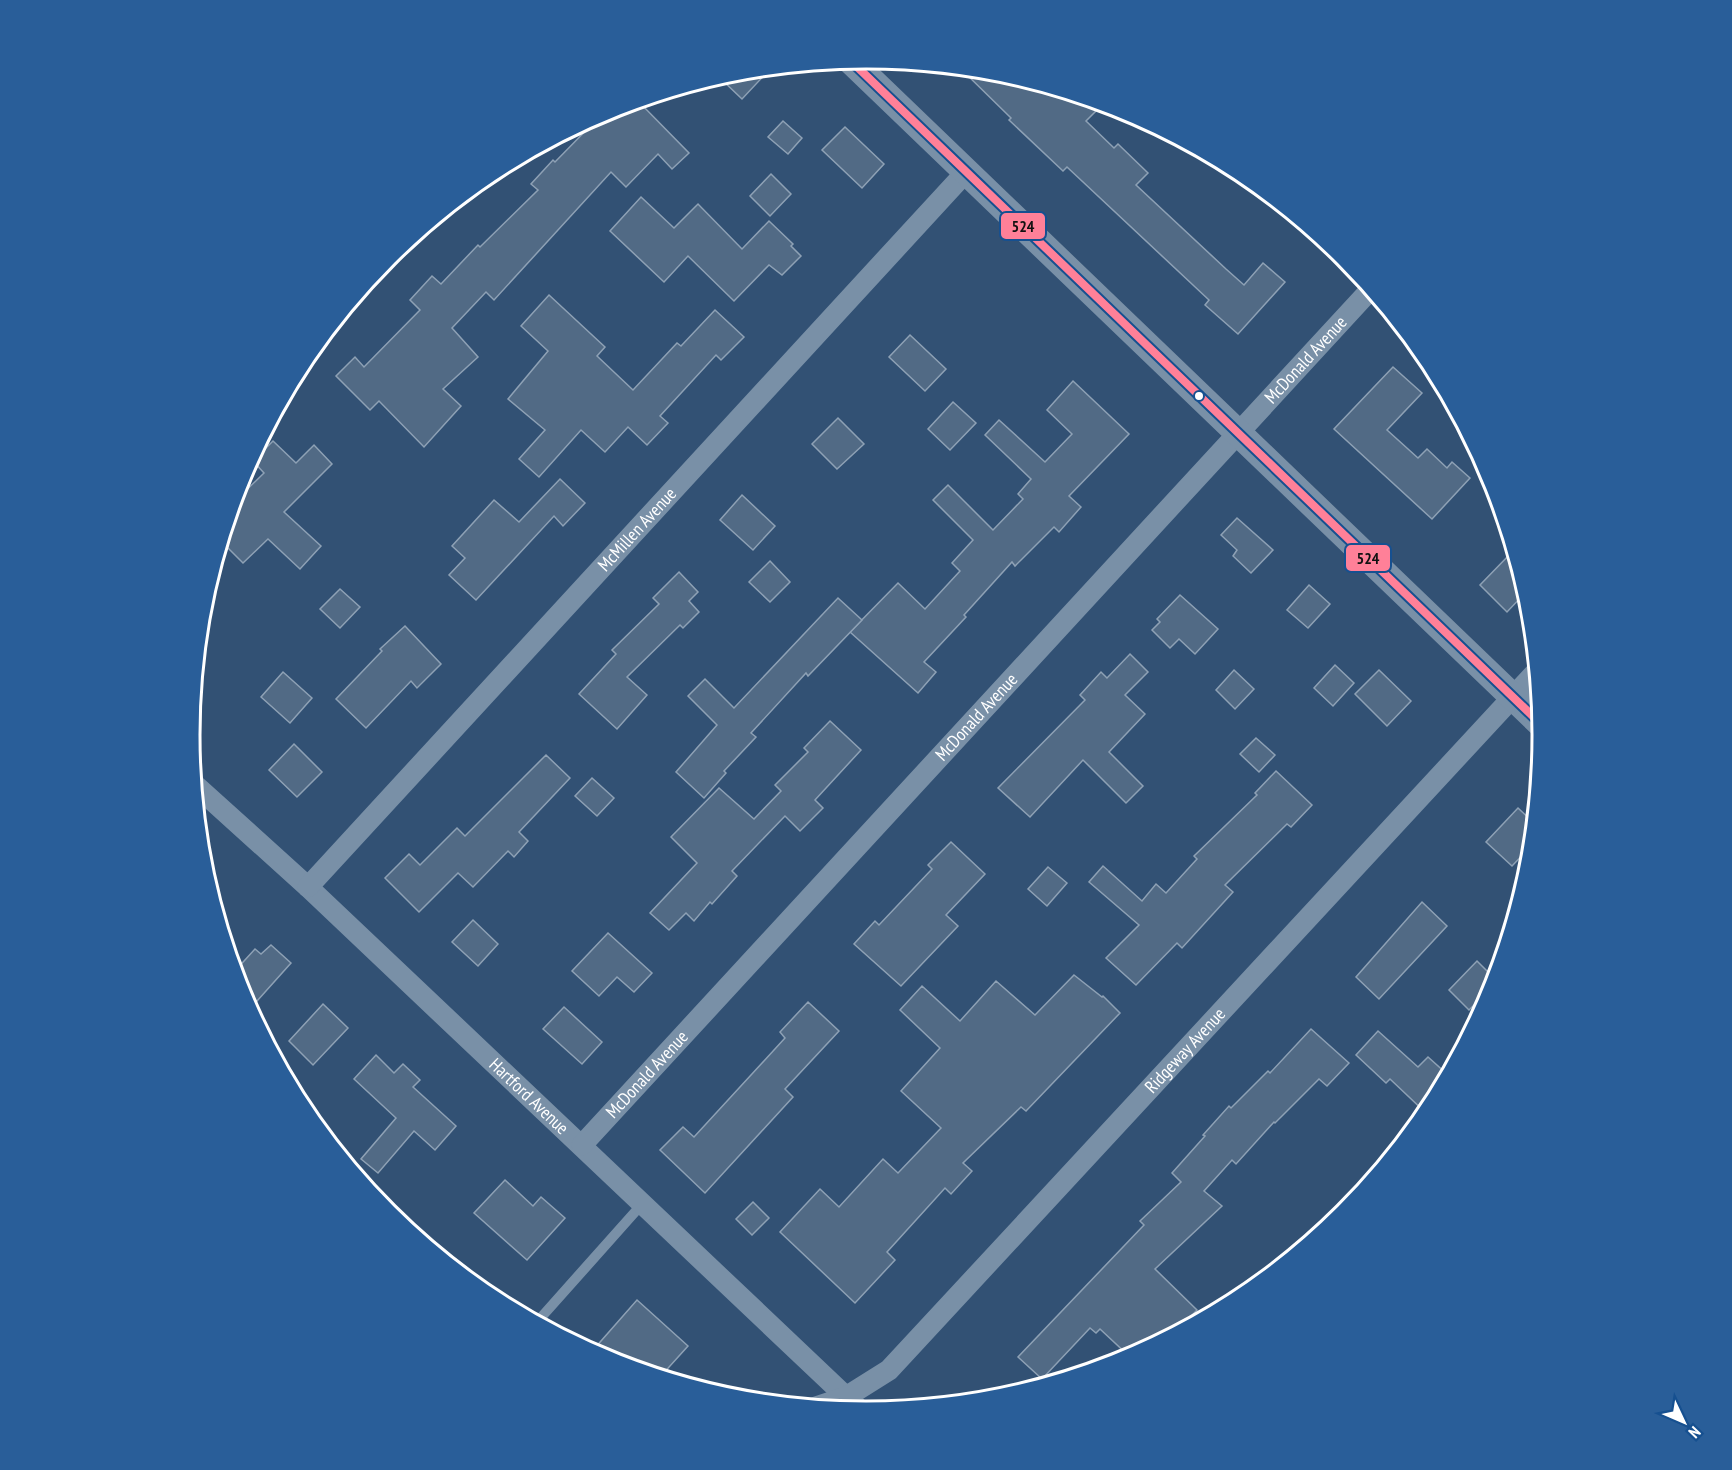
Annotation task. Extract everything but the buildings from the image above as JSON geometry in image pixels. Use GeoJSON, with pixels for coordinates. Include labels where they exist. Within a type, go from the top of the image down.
{"type":"FeatureCollection","features":[{"type":"Feature","properties":{"kind":"street"},"geometry":{"type":"LineString","coordinates":[[859,69],[1532,715]]}},
{"type":"Feature","properties":{"kind":"street","name":"McMillen Avenue"},"geometry":{"type":"LineString","coordinates":[[308,887],[966,172]]}},
{"type":"Feature","properties":{"kind":"street","name":"McDonald Avenue"},"geometry":{"type":"LineString","coordinates":[[582,1145],[1366,295]]}},
{"type":"Feature","properties":{"kind":"street","name":"Ridgeway Avenue"},"geometry":{"type":"LineString","coordinates":[[857,1401],[889,1370],[1530,679]]}},
{"type":"Feature","properties":{"kind":"street","name":"Hartford Avenue"},"geometry":{"type":"LineString","coordinates":[[202,792],[308,887],[850,1401]]}},
{"type":"Feature","properties":{"kind":"lane"},"geometry":{"type":"LineString","coordinates":[[542,1317],[643,1203]]}},
{"type":"Feature","properties":{"kind":"transit line","name":"524"},"geometry":{"type":"LineString","coordinates":[[860,69],[1532,715]]}}]}
